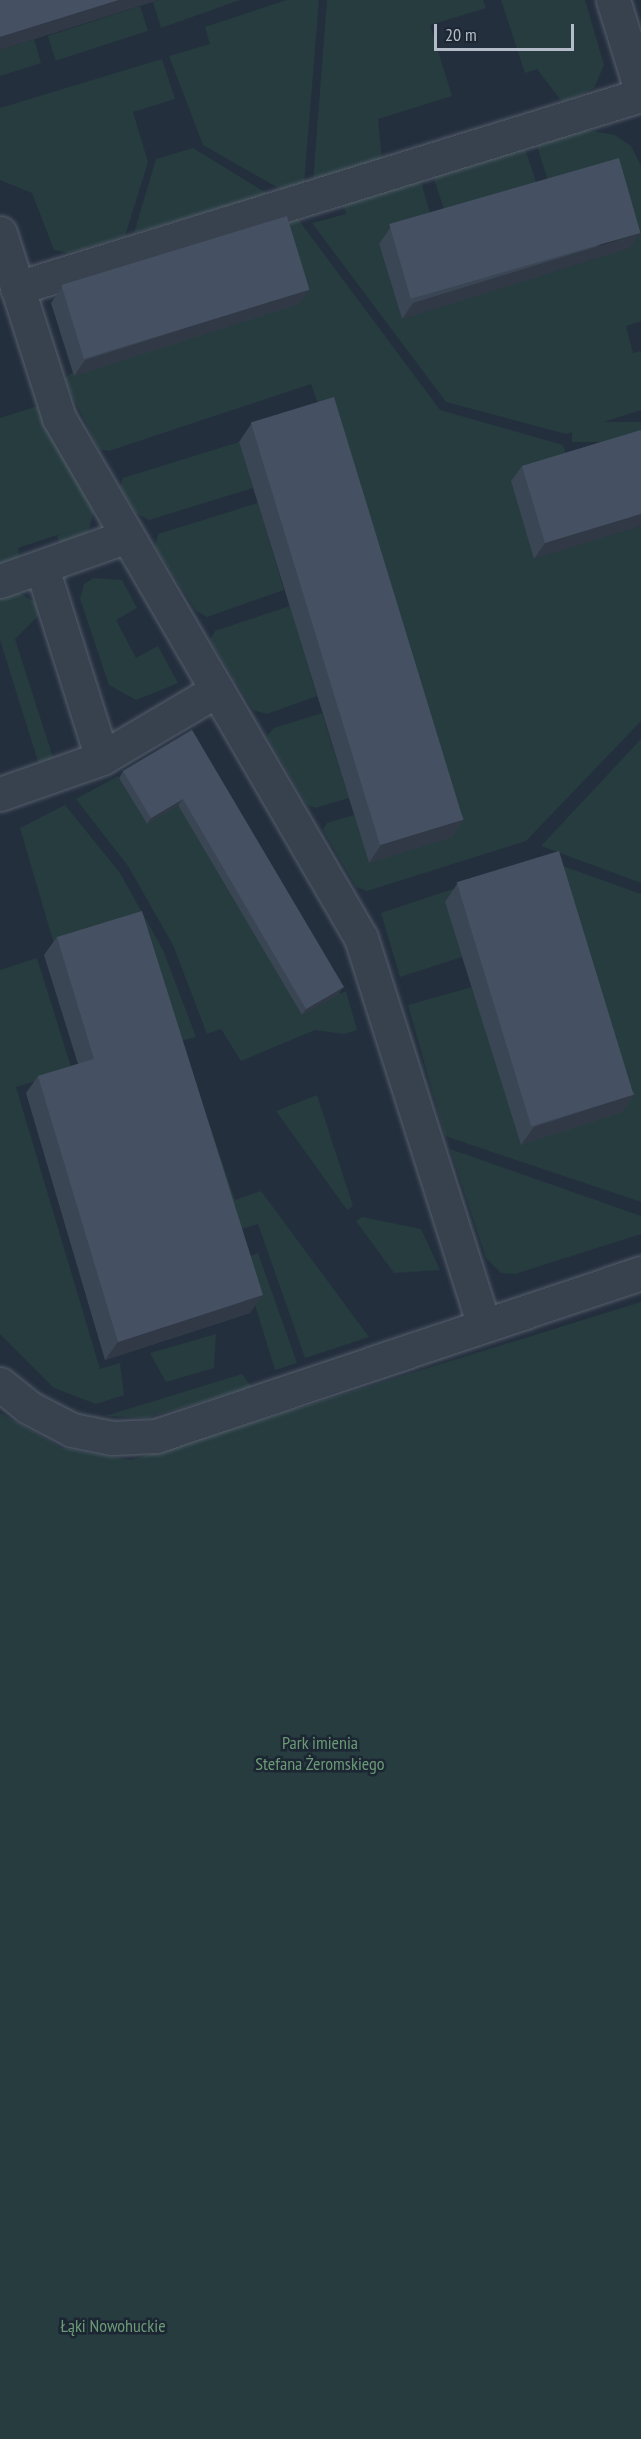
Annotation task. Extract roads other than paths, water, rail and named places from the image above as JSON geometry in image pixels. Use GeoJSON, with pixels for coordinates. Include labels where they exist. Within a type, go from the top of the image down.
{"type":"FeatureCollection","features":[{"type":"Feature","properties":{"kind":"street"},"geometry":{"type":"LineString","coordinates":[[613,0],[641,90]]}},
{"type":"Feature","properties":{"kind":"street"},"geometry":{"type":"LineString","coordinates":[[17,288],[641,95]]}},
{"type":"Feature","properties":{"kind":"street"},"geometry":{"type":"LineString","coordinates":[[0,233],[59,418],[361,938],[483,1323]]}},
{"type":"Feature","properties":{"kind":"street"},"geometry":{"type":"LineString","coordinates":[[0,581],[127,536]]}},
{"type":"Feature","properties":{"kind":"street"},"geometry":{"type":"LineString","coordinates":[[42,568],[102,758]]}},
{"type":"Feature","properties":{"kind":"street"},"geometry":{"type":"LineString","coordinates":[[0,794],[102,758],[217,690]]}},
{"type":"Feature","properties":{"kind":"street"},"geometry":{"type":"LineString","coordinates":[[0,1384],[28,1407],[72,1430],[134,1439],[443,1343],[483,1323],[641,1273]]}},
{"type":"Feature","properties":{"kind":"park label","name":"Park imienia Stefana Żeromskiego"},"geometry":{"type":"Point","coordinates":[320,1754]}},
{"type":"Feature","properties":{"kind":"park label","name":"Łąki Nowohuckie"},"geometry":{"type":"Point","coordinates":[113,2326]}}]}
